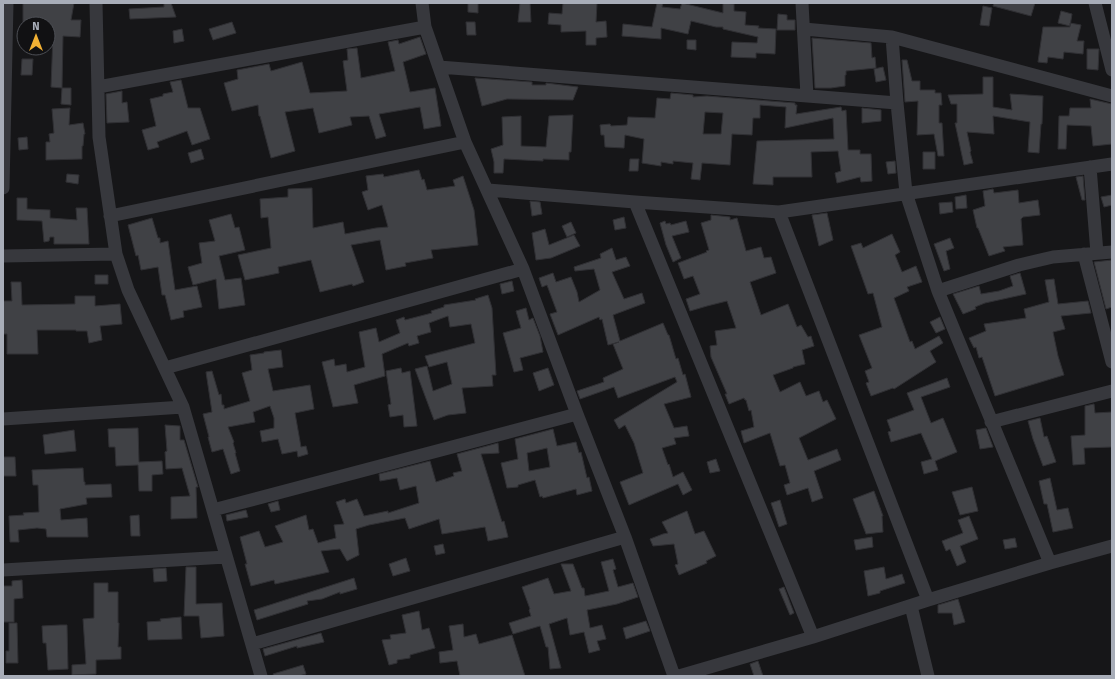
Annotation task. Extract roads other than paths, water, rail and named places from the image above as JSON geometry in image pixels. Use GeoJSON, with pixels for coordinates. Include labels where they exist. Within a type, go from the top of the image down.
{"type":"FeatureCollection","features":[{"type":"Feature","properties":{"kind":"street"},"geometry":{"type":"LineString","coordinates":[[3,188],[7,3]]}},
{"type":"Feature","properties":{"kind":"street"},"geometry":{"type":"LineString","coordinates":[[96,3],[100,137],[116,254],[128,290],[183,407],[261,676]]}},
{"type":"Feature","properties":{"kind":"street"},"geometry":{"type":"LineString","coordinates":[[422,3],[425,28],[465,142],[523,269],[625,537],[674,676]]}},
{"type":"Feature","properties":{"kind":"street"},"geometry":{"type":"LineString","coordinates":[[802,3],[807,96]]}},
{"type":"Feature","properties":{"kind":"street"},"geometry":{"type":"LineString","coordinates":[[1095,3],[1112,70]]}},
{"type":"Feature","properties":{"kind":"street"},"geometry":{"type":"LineString","coordinates":[[98,87],[425,28]]}},
{"type":"Feature","properties":{"kind":"street"},"geometry":{"type":"LineString","coordinates":[[804,29],[892,37],[1112,96]]}},
{"type":"Feature","properties":{"kind":"street"},"geometry":{"type":"LineString","coordinates":[[892,37],[906,193],[938,291],[1050,563]]}},
{"type":"Feature","properties":{"kind":"street"},"geometry":{"type":"LineString","coordinates":[[439,67],[897,104]]}},
{"type":"Feature","properties":{"kind":"street"},"geometry":{"type":"LineString","coordinates":[[110,216],[465,142]]}},
{"type":"Feature","properties":{"kind":"street"},"geometry":{"type":"LineString","coordinates":[[488,190],[779,212],[1112,164]]}},
{"type":"Feature","properties":{"kind":"street"},"geometry":{"type":"LineString","coordinates":[[1090,167],[1090,254],[1112,362]]}},
{"type":"Feature","properties":{"kind":"street"},"geometry":{"type":"LineString","coordinates":[[635,202],[813,637]]}},
{"type":"Feature","properties":{"kind":"street"},"geometry":{"type":"LineString","coordinates":[[779,212],[928,600]]}},
{"type":"Feature","properties":{"kind":"street"},"geometry":{"type":"LineString","coordinates":[[938,291],[1019,265],[1053,257],[1112,252]]}},
{"type":"Feature","properties":{"kind":"street"},"geometry":{"type":"LineString","coordinates":[[3,256],[116,254]]}},
{"type":"Feature","properties":{"kind":"street"},"geometry":{"type":"LineString","coordinates":[[165,368],[523,269]]}},
{"type":"Feature","properties":{"kind":"street"},"geometry":{"type":"LineString","coordinates":[[991,422],[1112,391]]}},
{"type":"Feature","properties":{"kind":"street"},"geometry":{"type":"LineString","coordinates":[[3,420],[183,407]]}},
{"type":"Feature","properties":{"kind":"street"},"geometry":{"type":"LineString","coordinates":[[213,510],[577,414]]}},
{"type":"Feature","properties":{"kind":"street"},"geometry":{"type":"LineString","coordinates":[[252,644],[625,537]]}},
{"type":"Feature","properties":{"kind":"street"},"geometry":{"type":"LineString","coordinates":[[679,676],[813,637],[1050,563],[1112,546]]}},
{"type":"Feature","properties":{"kind":"street"},"geometry":{"type":"LineString","coordinates":[[3,570],[226,557]]}},
{"type":"Feature","properties":{"kind":"street"},"geometry":{"type":"LineString","coordinates":[[911,606],[928,676]]}}]}
